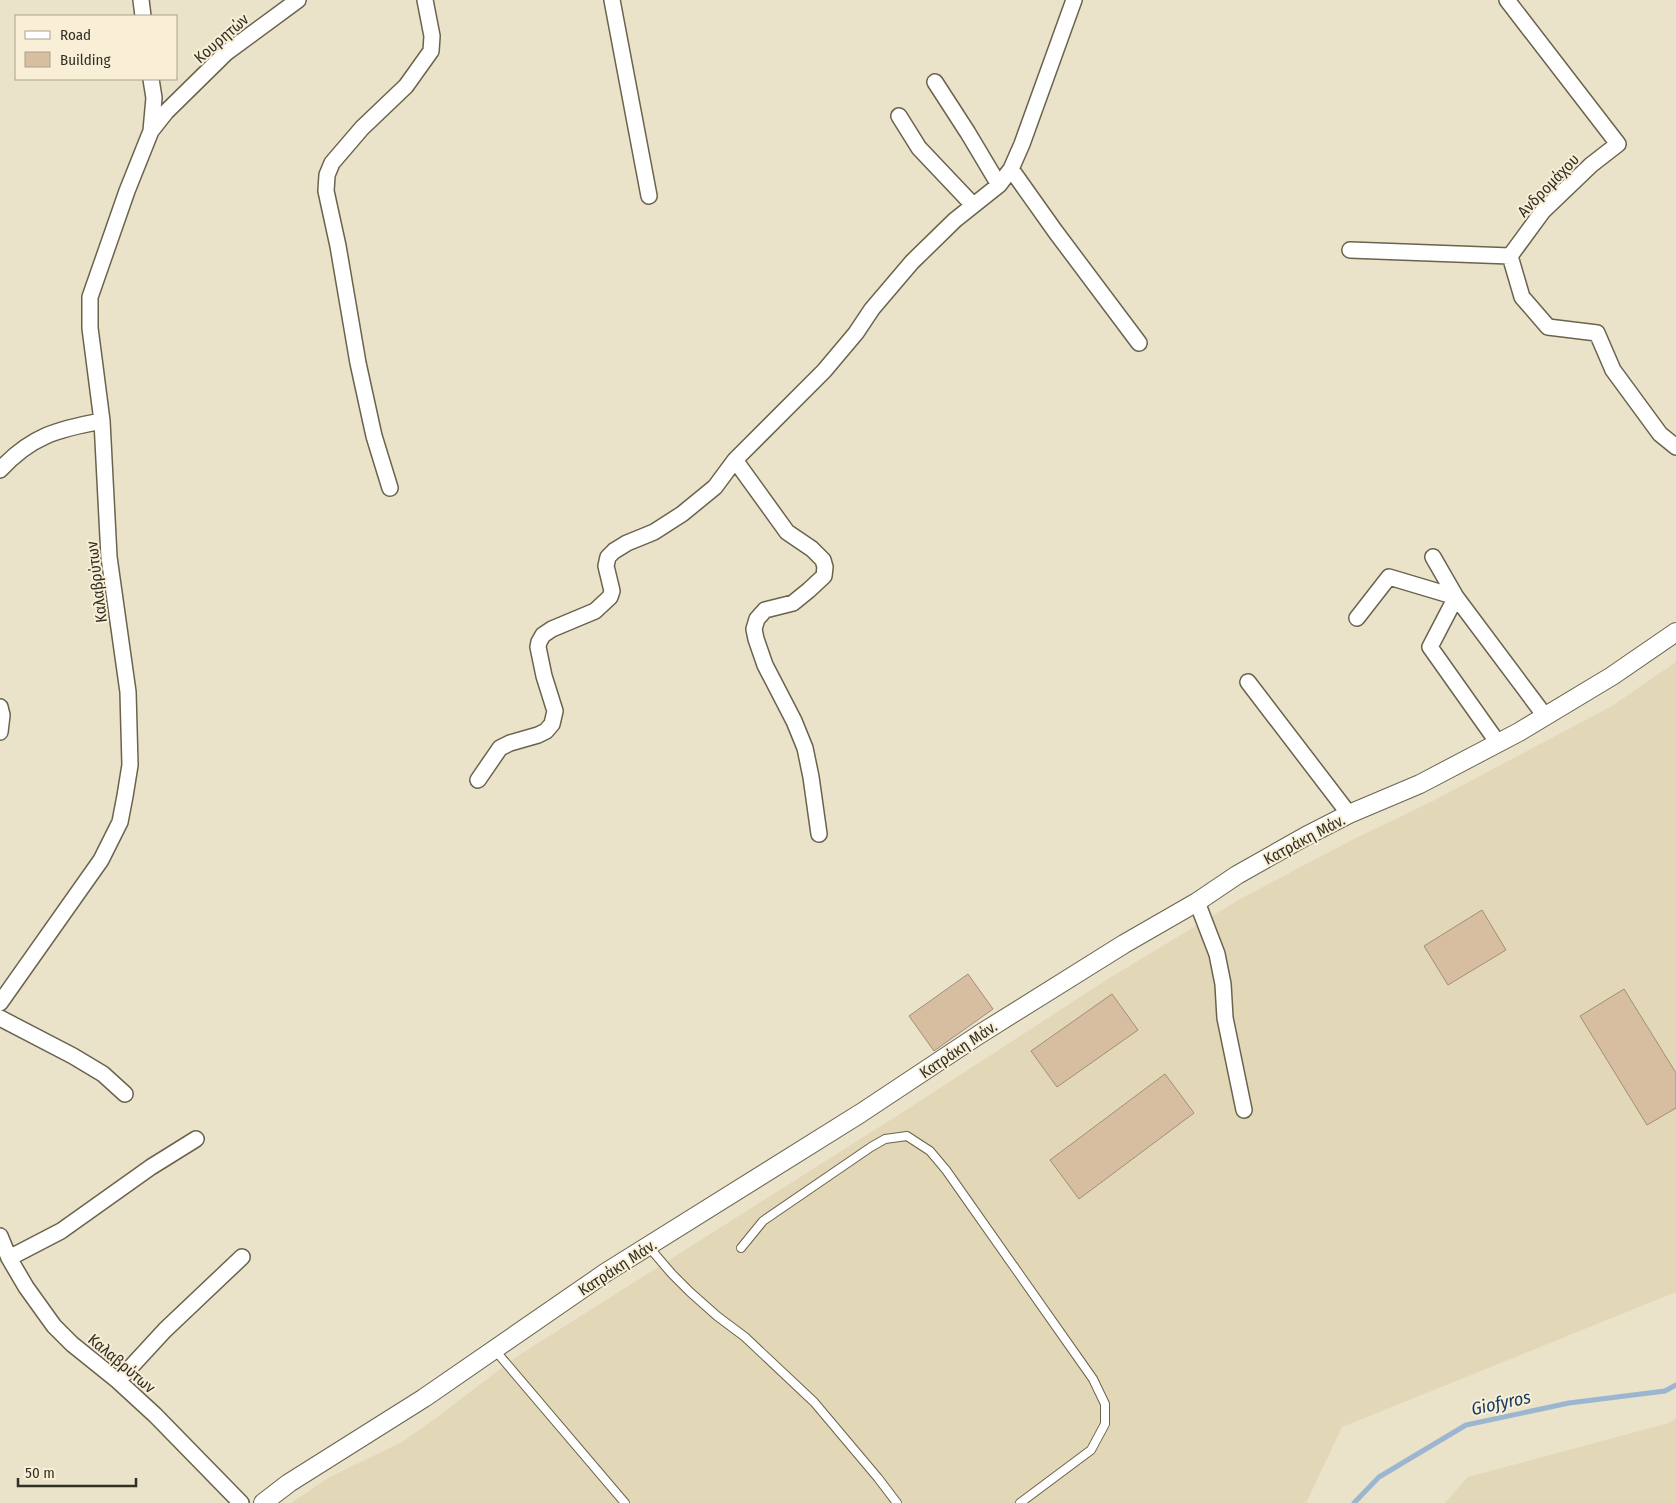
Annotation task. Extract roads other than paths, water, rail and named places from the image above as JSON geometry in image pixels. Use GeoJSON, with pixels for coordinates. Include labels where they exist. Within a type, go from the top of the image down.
{"type":"FeatureCollection","features":[{"type":"Feature","properties":{"kind":"street"},"geometry":{"type":"LineString","coordinates":[[141,0],[143,15]]}},
{"type":"Feature","properties":{"kind":"street","name":"Κουρητών"},"geometry":{"type":"LineString","coordinates":[[151,131],[166,112],[226,53],[298,0]]}},
{"type":"Feature","properties":{"kind":"street"},"geometry":{"type":"LineString","coordinates":[[390,488],[374,436],[358,363],[338,246],[326,191],[327,175],[332,163],[362,128],[406,86],[431,51],[432,36],[425,0]]}},
{"type":"Feature","properties":{"kind":"street"},"geometry":{"type":"LineString","coordinates":[[612,0],[649,196]]}},
{"type":"Feature","properties":{"kind":"street"},"geometry":{"type":"LineString","coordinates":[[478,780],[500,748],[538,735],[546,731],[552,724],[555,711],[544,676],[538,648],[543,635],[566,622],[595,611],[610,597],[612,591],[606,566],[608,557],[627,543],[654,532],[682,514],[716,487],[735,460],[824,371],[856,333],[872,309],[912,262],[932,241],[999,185],[1011,169],[1022,144],[1074,0]]}},
{"type":"Feature","properties":{"kind":"street","name":"Ανδρομάχου"},"geometry":{"type":"LineString","coordinates":[[1507,0],[1618,144],[1591,165],[1543,211],[1510,256]]}},
{"type":"Feature","properties":{"kind":"street"},"geometry":{"type":"LineString","coordinates":[[151,80],[154,98],[151,131]]}},
{"type":"Feature","properties":{"kind":"street"},"geometry":{"type":"LineString","coordinates":[[935,82],[999,185]]}},
{"type":"Feature","properties":{"kind":"street"},"geometry":{"type":"LineString","coordinates":[[900,116],[919,148],[973,205]]}},
{"type":"Feature","properties":{"kind":"street","name":"Καλαβρύτων"},"geometry":{"type":"LineString","coordinates":[[0,1003],[101,860],[120,822],[130,765],[128,692],[108,557],[102,422],[90,328],[90,297],[127,191],[151,131]]}},
{"type":"Feature","properties":{"kind":"street"},"geometry":{"type":"LineString","coordinates":[[1011,169],[1139,343]]}},
{"type":"Feature","properties":{"kind":"street"},"geometry":{"type":"LineString","coordinates":[[1350,250],[1510,256],[1522,297],[1541,319],[1548,326],[1597,333],[1613,370],[1660,434],[1676,447]]}},
{"type":"Feature","properties":{"kind":"street"},"geometry":{"type":"LineString","coordinates":[[0,470],[28,444],[36,440],[66,428],[102,422]]}},
{"type":"Feature","properties":{"kind":"street"},"geometry":{"type":"LineString","coordinates":[[735,460],[787,532],[823,560],[824,576],[793,603],[765,610],[757,619],[754,629],[765,665],[794,721],[805,748],[819,834]]}},
{"type":"Feature","properties":{"kind":"street"},"geometry":{"type":"LineString","coordinates":[[1433,557],[1456,597],[1545,716]]}},
{"type":"Feature","properties":{"kind":"street"},"geometry":{"type":"LineString","coordinates":[[1357,618],[1389,577],[1456,597]]}},
{"type":"Feature","properties":{"kind":"street"},"geometry":{"type":"LineString","coordinates":[[1456,597],[1430,648],[1498,743]]}},
{"type":"Feature","properties":{"kind":"street","name":"Κατράκη Μάν."},"geometry":{"type":"LineString","coordinates":[[263,1503],[289,1483],[411,1407],[605,1273],[862,1113],[1052,988],[1306,836],[1349,814],[1420,784],[1498,743],[1612,676],[1676,632]]}},
{"type":"Feature","properties":{"kind":"street"},"geometry":{"type":"LineString","coordinates":[[1248,682],[1349,814]]}},
{"type":"Feature","properties":{"kind":"street"},"geometry":{"type":"LineString","coordinates":[[0,708],[2,715],[0,732]]}},
{"type":"Feature","properties":{"kind":"street"},"geometry":{"type":"LineString","coordinates":[[1197,902],[1217,954],[1223,984],[1226,1018],[1244,1110]]}},
{"type":"Feature","properties":{"kind":"street"},"geometry":{"type":"LineString","coordinates":[[0,1018],[103,1074],[125,1094]]}},
{"type":"Feature","properties":{"kind":"street"},"geometry":{"type":"LineString","coordinates":[[9,1258],[61,1231],[150,1167],[196,1139]]}},
{"type":"Feature","properties":{"kind":"street","name":"Καλαβρύτων"},"geometry":{"type":"LineString","coordinates":[[0,1236],[9,1258],[36,1302],[54,1326],[155,1415],[241,1503]]}},
{"type":"Feature","properties":{"kind":"street"},"geometry":{"type":"LineString","coordinates":[[118,1381],[165,1330],[242,1257]]}},
{"type":"Feature","properties":{"kind":"lane"},"geometry":{"type":"LineString","coordinates":[[741,1248],[763,1222],[871,1146],[885,1139],[908,1136],[930,1151],[946,1170],[1093,1379],[1105,1404],[1105,1424],[1090,1450],[1020,1503]]}},
{"type":"Feature","properties":{"kind":"lane"},"geometry":{"type":"LineString","coordinates":[[648,1246],[690,1292],[745,1337],[814,1402],[897,1503]]}},
{"type":"Feature","properties":{"kind":"lane"},"geometry":{"type":"LineString","coordinates":[[494,1349],[625,1503]]}},
{"type":"Feature","properties":{"kind":"waterway","name":"Giofyros"},"geometry":{"type":"LineString","coordinates":[[1354,1503],[1379,1477],[1466,1425],[1569,1403],[1665,1391],[1676,1385]]}}]}
